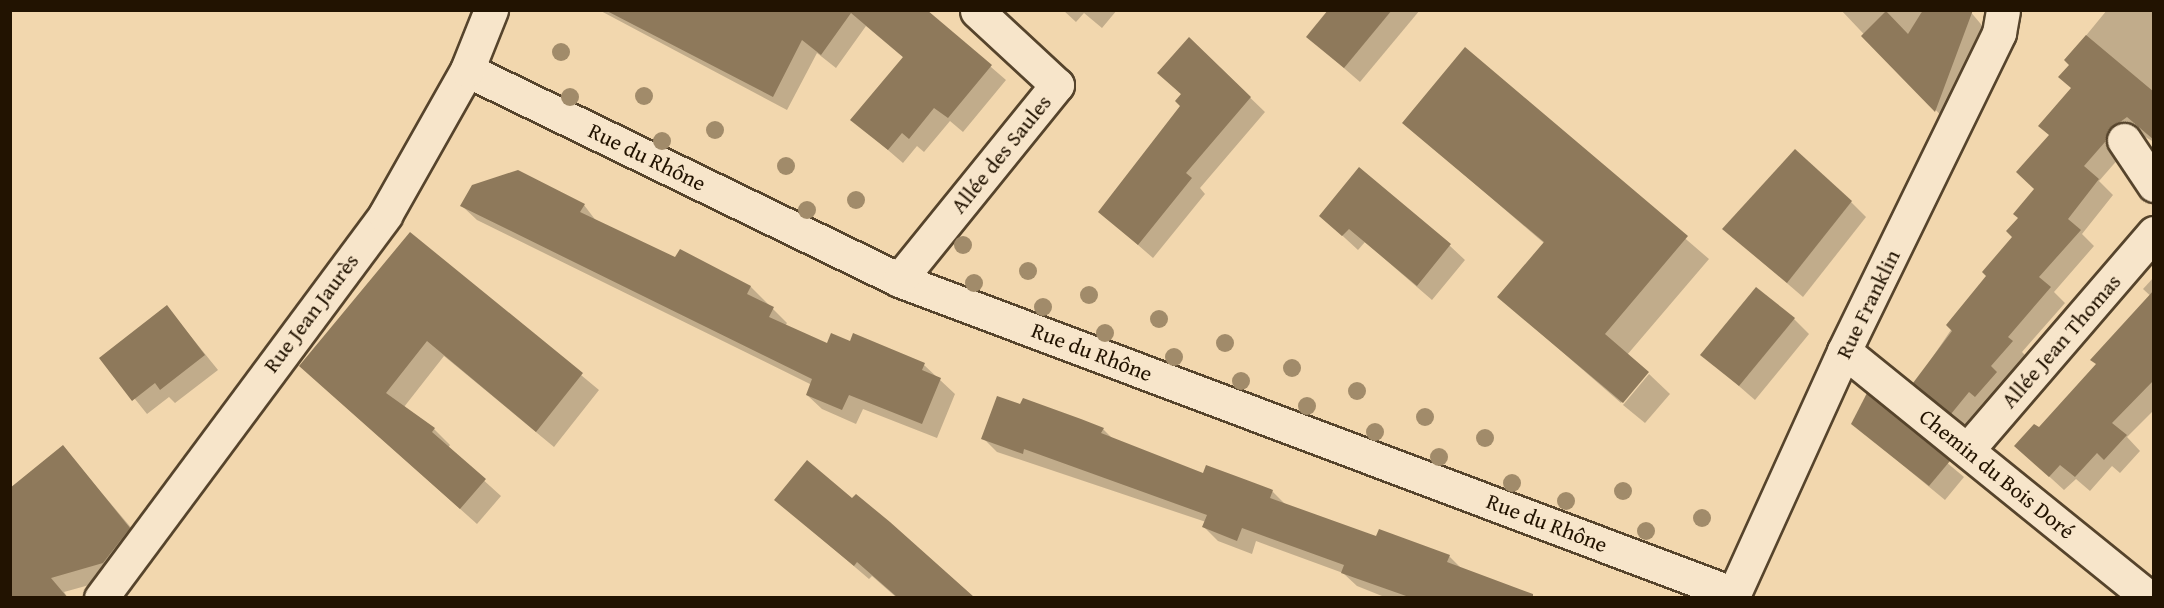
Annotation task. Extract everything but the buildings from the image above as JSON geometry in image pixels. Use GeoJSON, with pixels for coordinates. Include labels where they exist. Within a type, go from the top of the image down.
{"type":"FeatureCollection","features":[{"type":"Feature","properties":{"kind":"street","name":"Rue Jean Jaurès"},"geometry":{"type":"LineString","coordinates":[[101,597],[385,215],[467,70],[491,10]]}},
{"type":"Feature","properties":{"kind":"street","name":"Rue Franklin"},"geometry":{"type":"LineString","coordinates":[[1733,596],[1844,351],[1999,33],[2003,10]]}},
{"type":"Feature","properties":{"kind":"street","name":"Allée des Saules"},"geometry":{"type":"LineString","coordinates":[[899,280],[1057,85],[977,11]]}},
{"type":"Feature","properties":{"kind":"street","name":"Rue du Rhône"},"geometry":{"type":"LineString","coordinates":[[467,70],[899,280],[1733,596]]}},
{"type":"Feature","properties":{"kind":"street"},"geometry":{"type":"LineString","coordinates":[[2124,140],[2154,184]]}},
{"type":"Feature","properties":{"kind":"street","name":"Allée Jean Thomas"},"geometry":{"type":"LineString","coordinates":[[1968,449],[2154,233]]}},
{"type":"Feature","properties":{"kind":"street","name":"Chemin du Bois Doré"},"geometry":{"type":"LineString","coordinates":[[1844,351],[2149,597]]}}]}
